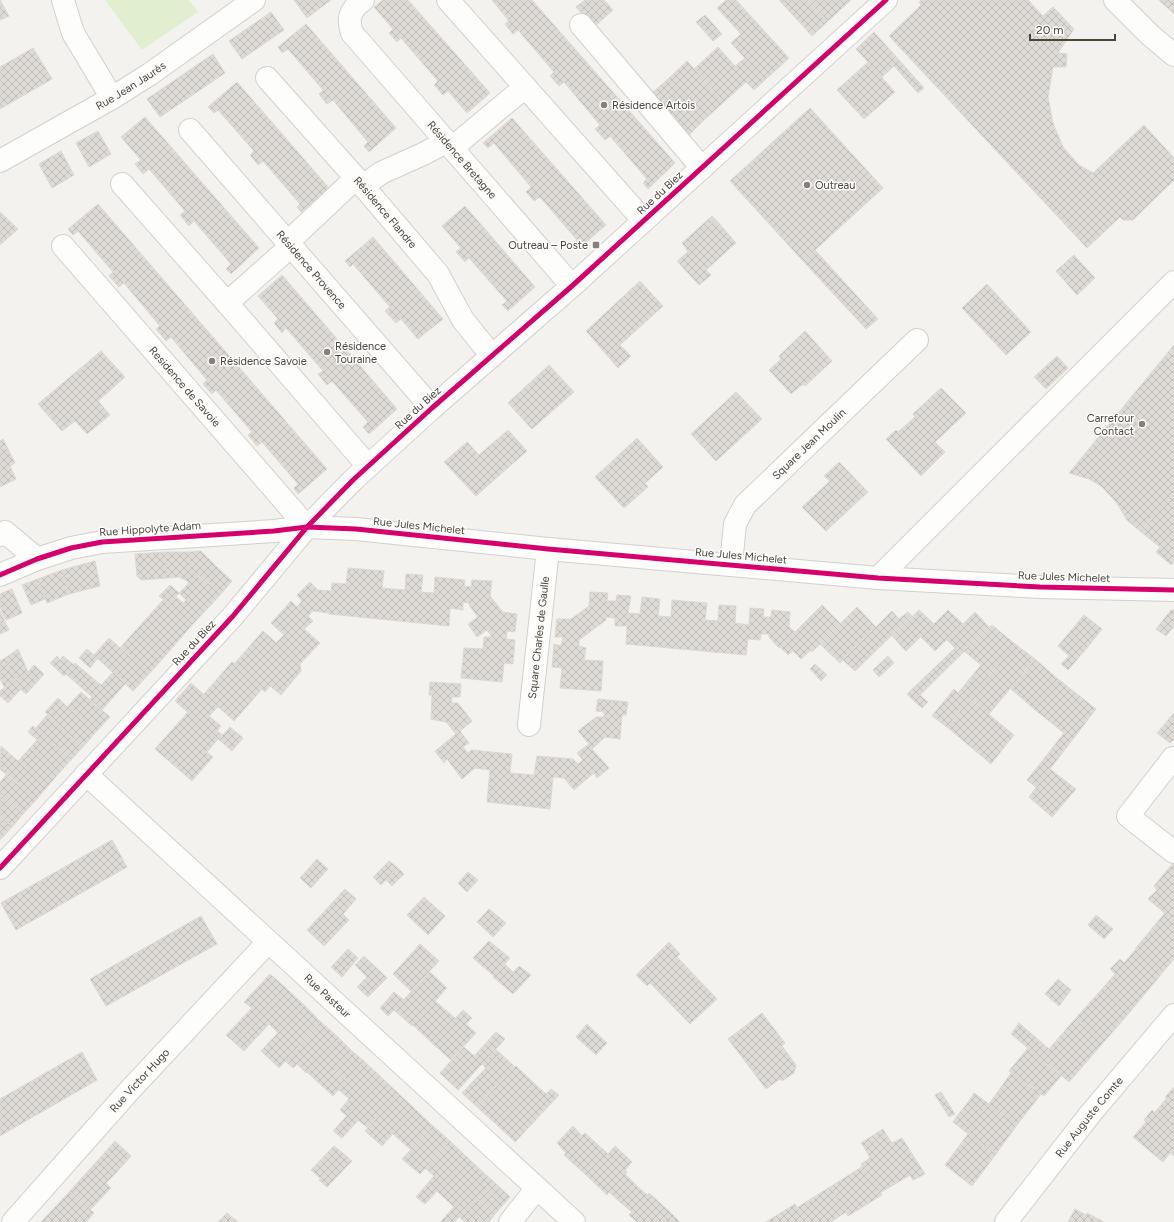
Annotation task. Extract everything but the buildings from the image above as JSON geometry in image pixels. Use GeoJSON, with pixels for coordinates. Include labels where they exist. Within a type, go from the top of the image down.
{"type":"FeatureCollection","features":[{"type":"Feature","properties":{"kind":"street"},"geometry":{"type":"LineString","coordinates":[[63,0],[74,33],[112,98]]}},
{"type":"Feature","properties":{"kind":"street","name":"Rue Jean Jaurès"},"geometry":{"type":"LineString","coordinates":[[0,161],[112,98],[164,64],[254,0]]}},
{"type":"Feature","properties":{"kind":"street","name":"Résidence Bretagne"},"geometry":{"type":"LineString","coordinates":[[363,0],[352,10],[349,24],[352,33],[572,286]]}},
{"type":"Feature","properties":{"kind":"street"},"geometry":{"type":"LineString","coordinates":[[448,0],[644,221]]}},
{"type":"Feature","properties":{"kind":"street","name":"Rue du Biez"},"geometry":{"type":"LineString","coordinates":[[0,868],[233,616],[308,527],[339,494],[432,408],[644,221],[886,0]]}},
{"type":"Feature","properties":{"kind":"street"},"geometry":{"type":"LineString","coordinates":[[1115,0],[1150,35],[1174,55]]}},
{"type":"Feature","properties":{"kind":"street"},"geometry":{"type":"LineString","coordinates":[[581,25],[702,168]]}},
{"type":"Feature","properties":{"kind":"street","name":"Résidence Flandre"},"geometry":{"type":"LineString","coordinates":[[267,78],[360,182],[438,274],[463,320],[492,356]]}},
{"type":"Feature","properties":{"kind":"street"},"geometry":{"type":"LineString","coordinates":[[227,303],[290,244],[360,182],[423,154],[449,145],[525,87]]}},
{"type":"Feature","properties":{"kind":"street","name":"Résidence Provence"},"geometry":{"type":"LineString","coordinates":[[190,130],[432,408]]}},
{"type":"Feature","properties":{"kind":"street"},"geometry":{"type":"LineString","coordinates":[[122,184],[368,466]]}},
{"type":"Feature","properties":{"kind":"street","name":"Residence de Savoie"},"geometry":{"type":"LineString","coordinates":[[63,246],[308,527]]}},
{"type":"Feature","properties":{"kind":"street"},"geometry":{"type":"LineString","coordinates":[[878,578],[1174,282]]}},
{"type":"Feature","properties":{"kind":"street","name":"Square Jean Moulin"},"geometry":{"type":"LineString","coordinates":[[731,564],[735,524],[745,505],[918,340]]}},
{"type":"Feature","properties":{"kind":"street","name":"Rue Jules Michelet"},"geometry":{"type":"LineString","coordinates":[[308,527],[356,529],[548,549],[878,578],[1040,587],[1174,590]]}},
{"type":"Feature","properties":{"kind":"street","name":"Rue Hippolyte Adam"},"geometry":{"type":"LineString","coordinates":[[0,575],[37,559],[71,548],[102,542],[274,531],[308,527]]}},
{"type":"Feature","properties":{"kind":"street"},"geometry":{"type":"LineString","coordinates":[[0,535],[5,532],[37,559]]}},
{"type":"Feature","properties":{"kind":"street","name":"Square Charles de Gaulle"},"geometry":{"type":"LineString","coordinates":[[529,725],[548,549]]}},
{"type":"Feature","properties":{"kind":"street"},"geometry":{"type":"LineString","coordinates":[[1173,758],[1128,816],[1174,852]]}},
{"type":"Feature","properties":{"kind":"street","name":"Rue Pasteur"},"geometry":{"type":"LineString","coordinates":[[86,774],[574,1222]]}},
{"type":"Feature","properties":{"kind":"street","name":"Rue Victor Hugo"},"geometry":{"type":"LineString","coordinates":[[14,1222],[129,1091],[268,942]]}},
{"type":"Feature","properties":{"kind":"street","name":"Rue Auguste Comte"},"geometry":{"type":"LineString","coordinates":[[1006,1222],[1083,1122],[1174,1015]]}},
{"type":"Feature","properties":{"kind":"street"},"geometry":{"type":"LineString","coordinates":[[510,1222],[537,1188]]}},
{"type":"Feature","properties":{"kind":"green space"},"geometry":{"type":"Polygon","coordinates":[[[105,0],[189,0],[198,12],[142,50],[105,0]]]}},
{"type":"Feature","properties":{"kind":"cycle path"},"geometry":{"type":"LineString","coordinates":[[0,868],[233,616],[307,527],[353,480],[432,408],[572,286],[886,0]]}},
{"type":"Feature","properties":{"kind":"cycle path"},"geometry":{"type":"LineString","coordinates":[[0,575],[37,559],[71,548],[102,542],[274,531],[307,527],[356,529],[548,549],[878,578],[1040,587],[1174,590]]}},
{"type":"Feature","properties":{"kind":"place","name":"Résidence Artois"},"geometry":{"type":"Point","coordinates":[604,105]}},
{"type":"Feature","properties":{"kind":"place","name":"Outreau"},"geometry":{"type":"Point","coordinates":[807,185]}},
{"type":"Feature","properties":{"kind":"place","name":"Outreau – Poste"},"geometry":{"type":"Point","coordinates":[596,245]}},
{"type":"Feature","properties":{"kind":"place","name":"Résidence Touraine"},"geometry":{"type":"Point","coordinates":[327,352]}},
{"type":"Feature","properties":{"kind":"place","name":"Résidence Savoie"},"geometry":{"type":"Point","coordinates":[212,361]}},
{"type":"Feature","properties":{"kind":"place","name":"Carrefour Contact"},"geometry":{"type":"Point","coordinates":[1142,424]}}]}
